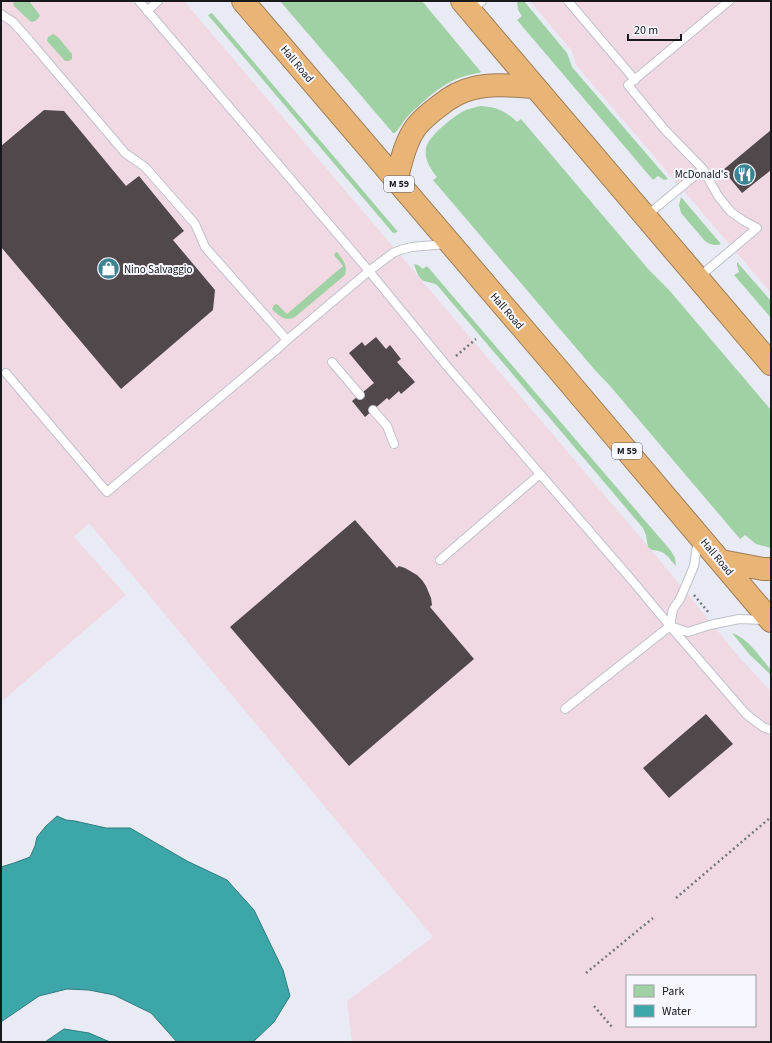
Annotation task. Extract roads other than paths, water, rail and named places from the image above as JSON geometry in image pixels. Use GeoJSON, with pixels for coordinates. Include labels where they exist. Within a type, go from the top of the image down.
{"type":"FeatureCollection","features":[{"type":"Feature","properties":{"kind":"highway","name":"Hall Road"},"geometry":{"type":"LineString","coordinates":[[243,1],[771,620]]}},
{"type":"Feature","properties":{"kind":"highway"},"geometry":{"type":"LineString","coordinates":[[472,4],[535,87],[771,364]]}},
{"type":"Feature","properties":{"kind":"highway"},"geometry":{"type":"LineString","coordinates":[[396,181],[410,137],[416,127],[432,111],[450,97],[468,90],[487,86],[502,85],[535,87]]}},
{"type":"Feature","properties":{"kind":"highway"},"geometry":{"type":"LineString","coordinates":[[721,561],[763,569],[771,569]]}},
{"type":"Feature","properties":{"kind":"lane"},"geometry":{"type":"LineString","coordinates":[[139,1],[369,271],[450,370],[746,714],[771,730]]}},
{"type":"Feature","properties":{"kind":"lane"},"geometry":{"type":"LineString","coordinates":[[147,11],[158,1]]}},
{"type":"Feature","properties":{"kind":"lane"},"geometry":{"type":"LineString","coordinates":[[568,1],[635,80]]}},
{"type":"Feature","properties":{"kind":"lane"},"geometry":{"type":"LineString","coordinates":[[698,278],[757,228],[731,212],[718,196],[702,169],[665,130],[628,86],[729,1]]}},
{"type":"Feature","properties":{"kind":"lane"},"geometry":{"type":"LineString","coordinates":[[1,14],[13,22],[30,40],[125,153],[150,172],[195,224],[206,248],[287,340]]}},
{"type":"Feature","properties":{"kind":"lane"},"geometry":{"type":"LineString","coordinates":[[646,216],[702,169]]}},
{"type":"Feature","properties":{"kind":"lane"},"geometry":{"type":"LineString","coordinates":[[6,373],[107,492],[275,352],[287,340],[369,271],[393,253],[400,250],[421,246],[450,244]]}},
{"type":"Feature","properties":{"kind":"lane"},"geometry":{"type":"LineString","coordinates":[[332,362],[360,395]]}},
{"type":"Feature","properties":{"kind":"lane"},"geometry":{"type":"LineString","coordinates":[[373,410],[387,426],[394,444]]}},
{"type":"Feature","properties":{"kind":"lane"},"geometry":{"type":"LineString","coordinates":[[440,560],[540,474]]}},
{"type":"Feature","properties":{"kind":"lane"},"geometry":{"type":"LineString","coordinates":[[566,709],[670,626],[673,609],[680,599],[694,566],[698,535]]}},
{"type":"Feature","properties":{"kind":"lane"},"geometry":{"type":"LineString","coordinates":[[670,626],[688,632],[710,625],[739,619],[771,620]]}},
{"type":"Feature","properties":{"kind":"water"},"geometry":{"type":"Polygon","coordinates":[[[57,816],[66,820],[106,828],[130,828],[187,861],[227,880],[254,910],[283,970],[290,996],[274,1022],[253,1042],[177,1042],[151,1013],[114,995],[89,990],[67,989],[39,996],[1,1022],[1,867],[30,857],[37,837],[57,816]]]}},
{"type":"Feature","properties":{"kind":"water"},"geometry":{"type":"Polygon","coordinates":[[[64,1029],[89,1033],[110,1042],[45,1042],[64,1029]]]}},
{"type":"Feature","properties":{"kind":"place","name":"McDonald's"},"geometry":{"type":"Point","coordinates":[744,174]}},
{"type":"Feature","properties":{"kind":"place","name":"Nino Salvaggio"},"geometry":{"type":"Point","coordinates":[108,269]}}]}
